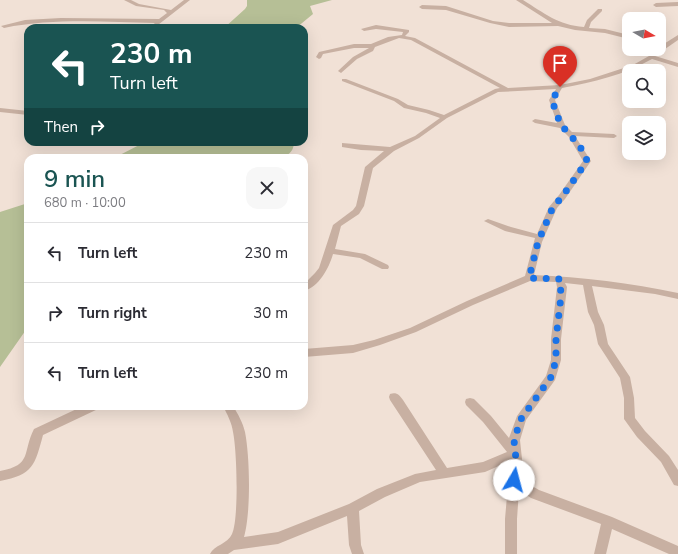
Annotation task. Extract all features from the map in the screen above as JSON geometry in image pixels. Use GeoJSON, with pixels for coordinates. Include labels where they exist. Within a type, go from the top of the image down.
{"type":"FeatureCollection","features":[{"type":"Feature","properties":{"kind":"street"},"geometry":{"type":"LineString","coordinates":[[127,0],[138,6],[165,9],[170,11],[170,13]]}},
{"type":"Feature","properties":{"kind":"street"},"geometry":{"type":"LineString","coordinates":[[156,24],[187,0]]}},
{"type":"Feature","properties":{"kind":"street"},"geometry":{"type":"LineString","coordinates":[[519,0],[558,24]]}},
{"type":"Feature","properties":{"kind":"street"},"geometry":{"type":"LineString","coordinates":[[674,0],[678,3]]}},
{"type":"Feature","properties":{"kind":"street"},"geometry":{"type":"LineString","coordinates":[[656,5],[678,3]]}},
{"type":"Feature","properties":{"kind":"street"},"geometry":{"type":"LineString","coordinates":[[422,7],[446,8],[505,25],[558,24],[605,31],[622,35]]}},
{"type":"Feature","properties":{"kind":"street"},"geometry":{"type":"LineString","coordinates":[[586,29],[589,21],[600,10]]}},
{"type":"Feature","properties":{"kind":"street"},"geometry":{"type":"LineString","coordinates":[[4,26],[25,22],[61,20],[160,21]]}},
{"type":"Feature","properties":{"kind":"street"},"geometry":{"type":"LineString","coordinates":[[364,29],[376,27],[406,31],[401,36]]}},
{"type":"Feature","properties":{"kind":"street"},"geometry":{"type":"LineString","coordinates":[[319,57],[321,53],[332,49],[354,46],[372,46],[390,38],[401,36],[416,39],[428,47],[505,88]]}},
{"type":"Feature","properties":{"kind":"street"},"geometry":{"type":"LineString","coordinates":[[308,285],[322,271],[331,251],[337,225],[356,212],[360,206],[369,168],[392,149],[417,137],[445,117],[491,92],[505,88],[560,87],[591,81],[635,66],[651,57],[678,37]]}},
{"type":"Feature","properties":{"kind":"street"},"geometry":{"type":"LineString","coordinates":[[666,42],[678,44]]}},
{"type":"Feature","properties":{"kind":"street"},"geometry":{"type":"LineString","coordinates":[[341,71],[355,58],[371,50],[372,46]]}},
{"type":"Feature","properties":{"kind":"street"},"geometry":{"type":"LineString","coordinates":[[651,57],[678,65]]}},
{"type":"Feature","properties":{"kind":"street"},"geometry":{"type":"LineString","coordinates":[[344,80],[396,100],[406,107],[427,111],[445,117]]}},
{"type":"Feature","properties":{"kind":"street"},"geometry":{"type":"LineString","coordinates":[[552,100],[560,87]]}},
{"type":"Feature","properties":{"kind":"street"},"geometry":{"type":"LineString","coordinates":[[529,278],[540,237],[553,207],[562,197],[587,161],[572,136],[562,126],[552,100],[538,88]]}},
{"type":"Feature","properties":{"kind":"street"},"geometry":{"type":"LineString","coordinates":[[0,110],[24,113]]}},
{"type":"Feature","properties":{"kind":"street"},"geometry":{"type":"LineString","coordinates":[[535,122],[562,126]]}},
{"type":"Feature","properties":{"kind":"street"},"geometry":{"type":"LineString","coordinates":[[572,136],[574,133],[614,136]]}},
{"type":"Feature","properties":{"kind":"street"},"geometry":{"type":"LineString","coordinates":[[345,145],[392,149]]}},
{"type":"Feature","properties":{"kind":"street"},"geometry":{"type":"LineString","coordinates":[[488,221],[508,229],[540,237]]}},
{"type":"Feature","properties":{"kind":"street"},"geometry":{"type":"LineString","coordinates":[[331,251],[338,254],[362,256],[385,267]]}},
{"type":"Feature","properties":{"kind":"street"},"geometry":{"type":"LineString","coordinates":[[308,353],[353,349],[413,330],[470,303],[529,278],[560,279],[588,284],[655,291],[678,296]]}},
{"type":"Feature","properties":{"kind":"street"},"geometry":{"type":"LineString","coordinates":[[511,554],[511,519],[516,459],[514,440],[521,419],[551,377],[556,360],[556,339],[562,286],[560,279]]}},
{"type":"Feature","properties":{"kind":"street"},"geometry":{"type":"LineString","coordinates":[[588,284],[593,312],[599,325],[603,344],[625,377],[629,398],[630,419],[641,434],[665,459],[678,481]]}},
{"type":"Feature","properties":{"kind":"street"},"geometry":{"type":"LineString","coordinates":[[394,397],[400,403],[410,422],[444,473]]}},
{"type":"Feature","properties":{"kind":"street"},"geometry":{"type":"LineString","coordinates":[[470,402],[487,419],[515,453]]}},
{"type":"Feature","properties":{"kind":"street"},"geometry":{"type":"LineString","coordinates":[[0,476],[24,469],[29,462],[38,432],[85,410]]}},
{"type":"Feature","properties":{"kind":"street"},"geometry":{"type":"LineString","coordinates":[[230,410],[239,432],[242,524],[238,538],[231,546]]}},
{"type":"Feature","properties":{"kind":"street"},"geometry":{"type":"LineString","coordinates":[[216,554],[231,546],[278,538],[353,508],[381,493],[419,477],[485,467],[515,453]]}},
{"type":"Feature","properties":{"kind":"street"},"geometry":{"type":"LineString","coordinates":[[514,480],[535,494],[608,521],[678,552]]}},
{"type":"Feature","properties":{"kind":"street"},"geometry":{"type":"LineString","coordinates":[[353,508],[355,545],[358,554]]}},
{"type":"Feature","properties":{"kind":"street"},"geometry":{"type":"LineString","coordinates":[[600,554],[608,521]]}},
{"type":"Feature","properties":{"kind":"green space"},"geometry":{"type":"Polygon","coordinates":[[[247,0],[332,0],[310,6],[313,14],[301,24],[228,24],[247,6],[247,0]]]}},
{"type":"Feature","properties":{"kind":"green space"},"geometry":{"type":"Polygon","coordinates":[[[137,146],[294,146],[293,149],[288,154],[122,154],[137,146]]]}},
{"type":"Feature","properties":{"kind":"green space"},"geometry":{"type":"Polygon","coordinates":[[[24,204],[24,333],[0,367],[0,212],[24,204]]]}},
{"type":"Feature","properties":{"kind":"route"},"geometry":{"type":"LineString","coordinates":[[514,480],[516,459],[514,440],[521,419],[551,377],[556,360],[556,339],[561,305],[562,286],[560,279],[529,278],[531,267],[538,242],[553,207],[585,166],[587,161],[586,157],[572,136],[562,126],[552,100],[560,87]]}}]}
